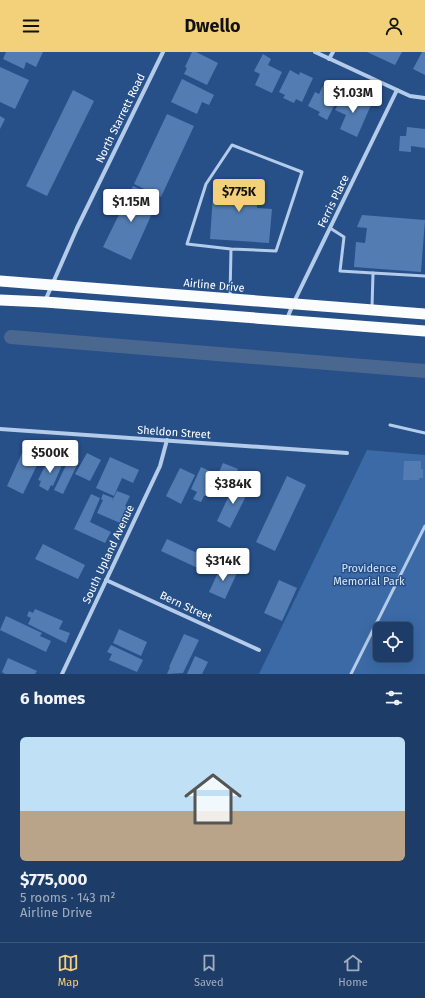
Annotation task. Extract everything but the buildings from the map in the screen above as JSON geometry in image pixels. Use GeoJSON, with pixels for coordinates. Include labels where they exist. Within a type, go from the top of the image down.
{"type":"FeatureCollection","features":[{"type":"Feature","properties":{"kind":"highway","name":"Airline Drive"},"geometry":{"type":"LineString","coordinates":[[0,282],[425,314]]}},
{"type":"Feature","properties":{"kind":"highway"},"geometry":{"type":"LineString","coordinates":[[0,300],[45,302],[425,331]]}},
{"type":"Feature","properties":{"kind":"street","name":"North Starrett Road"},"geometry":{"type":"LineString","coordinates":[[45,302],[77,228],[163,52]]}},
{"type":"Feature","properties":{"kind":"street"},"geometry":{"type":"LineString","coordinates":[[314,52],[410,96],[425,98]]}},
{"type":"Feature","properties":{"kind":"street"},"geometry":{"type":"LineString","coordinates":[[329,59],[333,52]]}},
{"type":"Feature","properties":{"kind":"street","name":"Ferris Place"},"geometry":{"type":"LineString","coordinates":[[286,321],[397,90]]}},
{"type":"Feature","properties":{"kind":"street","name":"Sheldon Street"},"geometry":{"type":"LineString","coordinates":[[0,429],[347,453]]}},
{"type":"Feature","properties":{"kind":"street","name":"South Upland Avenue"},"geometry":{"type":"LineString","coordinates":[[62,674],[160,466],[167,440]]}},
{"type":"Feature","properties":{"kind":"street","name":"Bern Street"},"geometry":{"type":"LineString","coordinates":[[106,580],[259,650]]}},
{"type":"Feature","properties":{"kind":"lane"},"geometry":{"type":"LineString","coordinates":[[232,145],[302,172],[276,251],[231,249],[187,244],[206,184],[232,145]]}},
{"type":"Feature","properties":{"kind":"lane"},"geometry":{"type":"LineString","coordinates":[[330,228],[344,237],[340,271],[425,276]]}},
{"type":"Feature","properties":{"kind":"lane"},"geometry":{"type":"LineString","coordinates":[[230,299],[231,249]]}},
{"type":"Feature","properties":{"kind":"lane"},"geometry":{"type":"LineString","coordinates":[[372,310],[373,273]]}},
{"type":"Feature","properties":{"kind":"lane"},"geometry":{"type":"LineString","coordinates":[[390,425],[425,432]]}},
{"type":"Feature","properties":{"kind":"lane"},"geometry":{"type":"LineString","coordinates":[[351,674],[425,526]]}},
{"type":"Feature","properties":{"kind":"green space","name":"Providence Memorial Park"},"geometry":{"type":"Polygon","coordinates":[[[367,450],[425,455],[425,674],[259,674],[367,450]]]}},
{"type":"Feature","properties":{"kind":"waterway"},"geometry":{"type":"LineString","coordinates":[[11,337],[425,371]]}}]}
